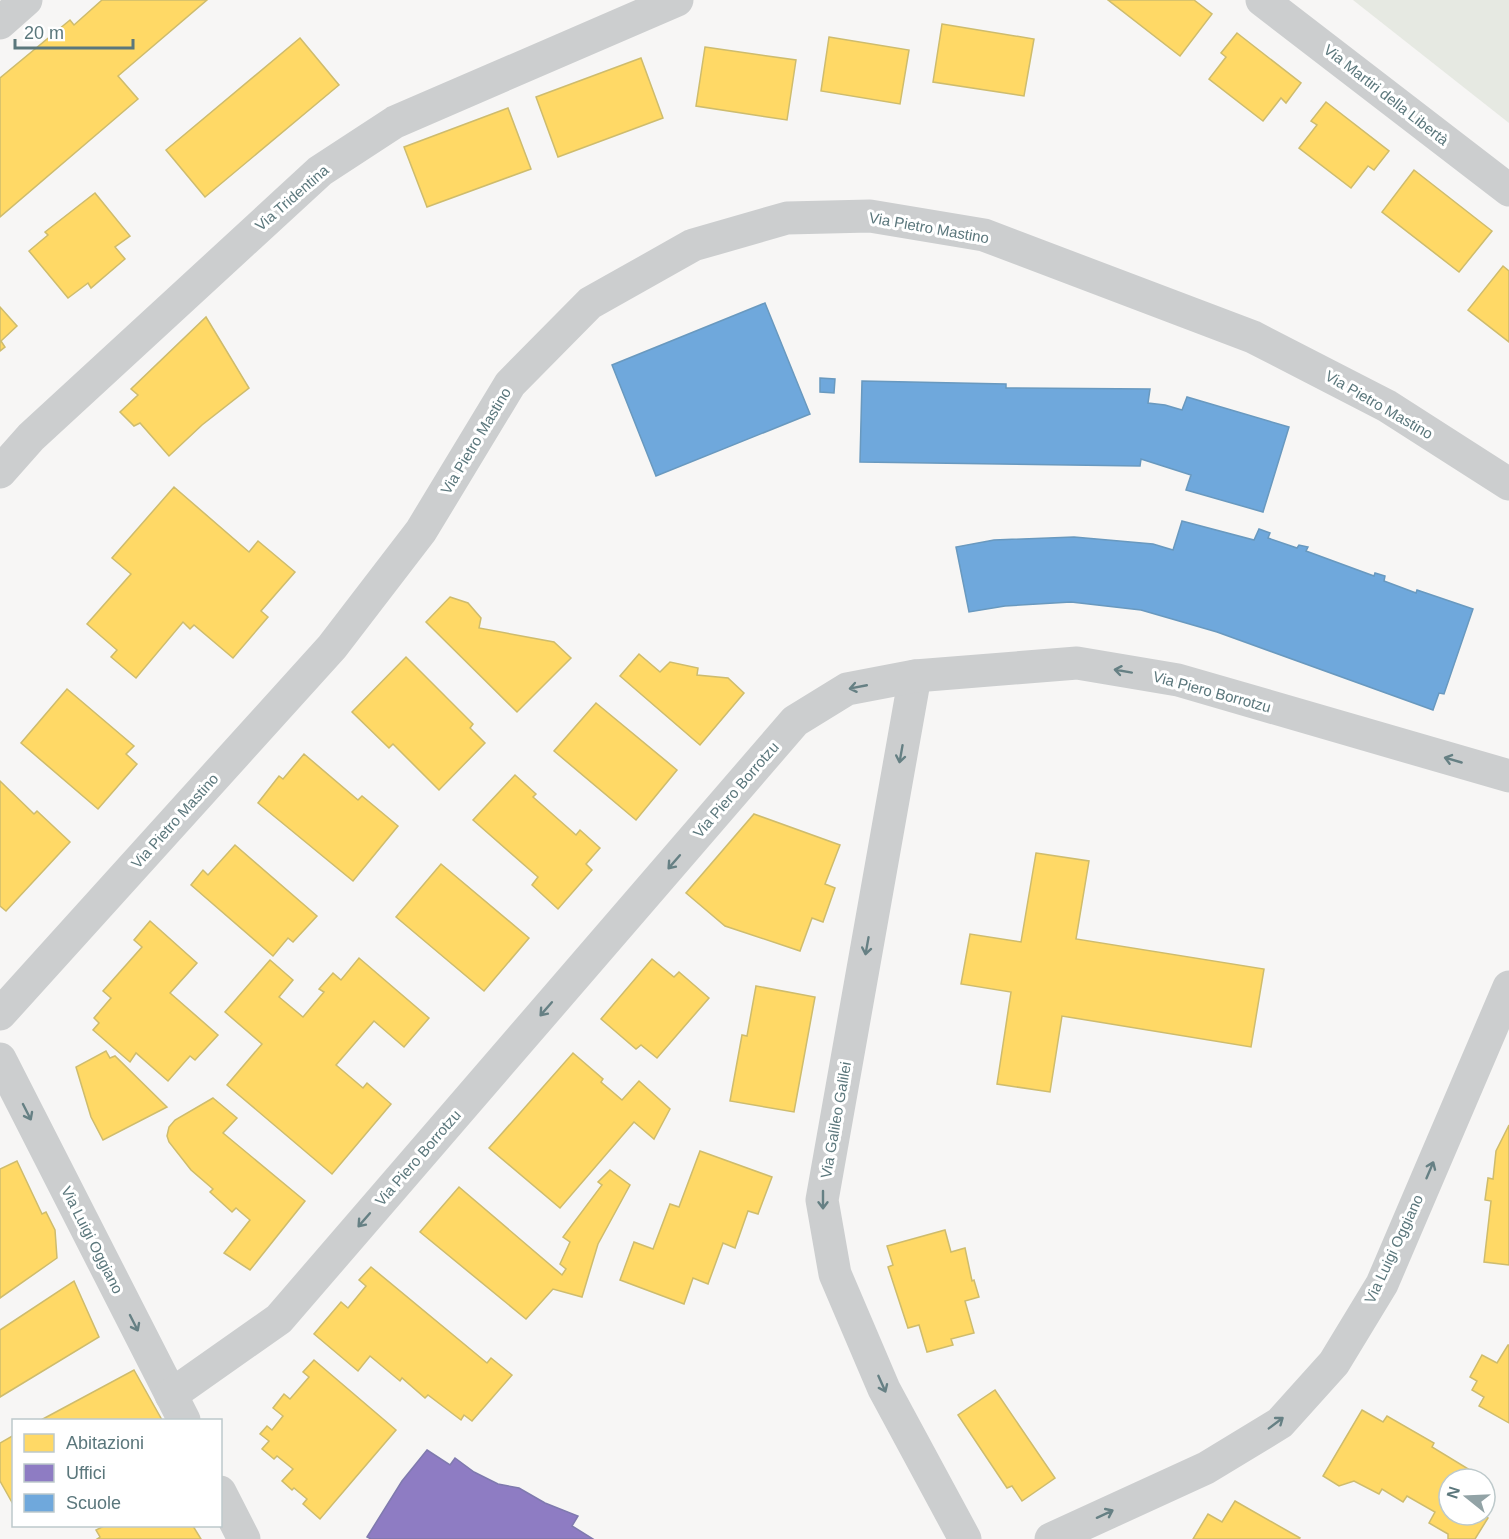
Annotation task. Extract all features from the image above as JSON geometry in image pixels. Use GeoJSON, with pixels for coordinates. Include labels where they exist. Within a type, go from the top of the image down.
{"type":"FeatureCollection","features":[{"type":"Feature","properties":{"kind":"street"},"geometry":{"type":"LineString","coordinates":[[0,23],[26,0]]}},
{"type":"Feature","properties":{"kind":"street","name":"Via Tridentina"},"geometry":{"type":"LineString","coordinates":[[0,472],[31,437],[320,171],[395,122],[677,0]]}},
{"type":"Feature","properties":{"kind":"street","name":"Via Martiri della Libertà"},"geometry":{"type":"LineString","coordinates":[[1262,0],[1509,189]]}},
{"type":"Feature","properties":{"kind":"street","name":"Via Pietro Mastino"},"geometry":{"type":"LineString","coordinates":[[0,1014],[332,647],[421,531],[510,384],[590,303],[693,245],[787,218],[870,216],[984,235],[1253,338],[1387,406],[1509,484]]}},
{"type":"Feature","properties":{"kind":"street","name":"Via Piero Borrotzu"},"geometry":{"type":"LineString","coordinates":[[178,1408],[279,1319],[795,721],[847,689],[915,676],[1077,663],[1178,680],[1509,776]]}},
{"type":"Feature","properties":{"kind":"street","name":"Via Galileo Galilei"},"geometry":{"type":"LineString","coordinates":[[915,676],[822,1200],[835,1274],[884,1389],[965,1539]]}},
{"type":"Feature","properties":{"kind":"street","name":"Via Luigi Oggiano"},"geometry":{"type":"LineString","coordinates":[[1051,1539],[1206,1468],[1280,1422],[1334,1363],[1382,1284],[1509,987]]}},
{"type":"Feature","properties":{"kind":"street","name":"Via Luigi Oggiano"},"geometry":{"type":"LineString","coordinates":[[0,1059],[178,1408]]}},
{"type":"Feature","properties":{"kind":"street"},"geometry":{"type":"LineString","coordinates":[[222,1496],[244,1539]]}},
{"type":"Feature","properties":{"kind":"shaded area"},"geometry":{"type":"Polygon","coordinates":[[[1353,0],[1509,0],[1509,123],[1353,0]]]}},
{"type":"Feature","properties":{"kind":"building: Abitazioni"},"geometry":{"type":"Polygon","coordinates":[[[102,0],[207,0],[118,76],[138,99],[0,217],[0,78],[70,20],[74,25],[102,0]]]}},
{"type":"Feature","properties":{"kind":"building: Abitazioni"},"geometry":{"type":"Polygon","coordinates":[[[1108,0],[1194,0],[1212,14],[1180,56],[1108,0]]]}},
{"type":"Feature","properties":{"kind":"building: Abitazioni"},"geometry":{"type":"Polygon","coordinates":[[[942,24],[1034,39],[1024,96],[933,82],[942,24]]]}},
{"type":"Feature","properties":{"kind":"building: Abitazioni"},"geometry":{"type":"Polygon","coordinates":[[[1237,33],[1301,83],[1286,103],[1281,98],[1263,121],[1209,79],[1226,57],[1221,53],[1237,33]]]}},
{"type":"Feature","properties":{"kind":"building: Abitazioni"},"geometry":{"type":"Polygon","coordinates":[[[829,37],[909,50],[900,104],[821,91],[829,37]]]}},
{"type":"Feature","properties":{"kind":"building: Abitazioni"},"geometry":{"type":"Polygon","coordinates":[[[300,38],[339,85],[205,197],[166,150],[300,38]]]}},
{"type":"Feature","properties":{"kind":"building: Abitazioni"},"geometry":{"type":"Polygon","coordinates":[[[705,47],[796,60],[787,120],[696,106],[705,47]]]}},
{"type":"Feature","properties":{"kind":"building: Abitazioni"},"geometry":{"type":"Polygon","coordinates":[[[641,58],[663,118],[558,157],[536,97],[641,58]]]}},
{"type":"Feature","properties":{"kind":"building: Abitazioni"},"geometry":{"type":"Polygon","coordinates":[[[1326,102],[1389,151],[1374,170],[1368,166],[1351,188],[1299,148],[1317,125],[1311,121],[1326,102]]]}},
{"type":"Feature","properties":{"kind":"building: Abitazioni"},"geometry":{"type":"Polygon","coordinates":[[[508,108],[531,169],[427,207],[404,147],[508,108]]]}},
{"type":"Feature","properties":{"kind":"building: Abitazioni"},"geometry":{"type":"Polygon","coordinates":[[[1414,170],[1492,231],[1459,272],[1382,212],[1414,170]]]}},
{"type":"Feature","properties":{"kind":"building: Abitazioni"},"geometry":{"type":"Polygon","coordinates":[[[95,193],[130,236],[115,247],[125,259],[91,288],[88,283],[68,298],[29,251],[48,235],[45,232],[95,193]]]}},
{"type":"Feature","properties":{"kind":"building: Abitazioni"},"geometry":{"type":"Polygon","coordinates":[[[1503,266],[1509,271],[1509,342],[1468,310],[1503,266]]]}},
{"type":"Feature","properties":{"kind":"building: Abitazioni"},"geometry":{"type":"Polygon","coordinates":[[[0,307],[17,326],[1,341],[5,347],[0,351],[0,307]]]}},
{"type":"Feature","properties":{"kind":"building: Abitazioni"},"geometry":{"type":"Polygon","coordinates":[[[206,317],[249,388],[202,425],[169,456],[140,423],[134,426],[120,412],[138,395],[131,389],[206,317]]]}},
{"type":"Feature","properties":{"kind":"building: Abitazioni"},"geometry":{"type":"Polygon","coordinates":[[[174,487],[249,552],[258,541],[295,572],[261,611],[268,617],[233,658],[194,625],[190,629],[183,622],[136,678],[111,657],[117,650],[87,624],[131,574],[112,558],[174,487]]]}},
{"type":"Feature","properties":{"kind":"building: Abitazioni"},"geometry":{"type":"Polygon","coordinates":[[[450,597],[468,603],[481,618],[479,628],[554,642],[571,658],[517,712],[426,622],[450,597]]]}},
{"type":"Feature","properties":{"kind":"building: Abitazioni"},"geometry":{"type":"Polygon","coordinates":[[[639,654],[660,672],[670,662],[698,668],[697,675],[728,678],[744,693],[700,745],[620,676],[639,654]]]}},
{"type":"Feature","properties":{"kind":"building: Abitazioni"},"geometry":{"type":"Polygon","coordinates":[[[406,657],[473,724],[470,728],[485,743],[439,790],[393,744],[389,748],[352,712],[406,657]]]}},
{"type":"Feature","properties":{"kind":"building: Abitazioni"},"geometry":{"type":"Polygon","coordinates":[[[67,689],[134,746],[126,754],[137,764],[98,809],[21,743],[67,689]]]}},
{"type":"Feature","properties":{"kind":"building: Abitazioni"},"geometry":{"type":"Polygon","coordinates":[[[596,703],[677,770],[636,820],[554,751],[596,703]]]}},
{"type":"Feature","properties":{"kind":"building: Abitazioni"},"geometry":{"type":"Polygon","coordinates":[[[304,754],[358,800],[362,796],[398,826],[353,881],[258,803],[279,776],[283,779],[304,754]]]}},
{"type":"Feature","properties":{"kind":"building: Abitazioni"},"geometry":{"type":"Polygon","coordinates":[[[515,775],[536,794],[533,797],[576,835],[580,830],[600,848],[586,864],[592,870],[558,909],[532,885],[538,877],[473,820],[515,775]]]}},
{"type":"Feature","properties":{"kind":"building: Abitazioni"},"geometry":{"type":"Polygon","coordinates":[[[0,781],[34,814],[37,811],[70,842],[6,911],[0,906],[0,781]]]}},
{"type":"Feature","properties":{"kind":"building: Abitazioni"},"geometry":{"type":"Polygon","coordinates":[[[754,814],[840,845],[825,884],[835,888],[823,922],[812,918],[800,951],[725,926],[686,893],[754,814]]]}},
{"type":"Feature","properties":{"kind":"building: Abitazioni"},"geometry":{"type":"Polygon","coordinates":[[[235,845],[317,916],[293,942],[288,938],[273,956],[191,885],[203,870],[208,875],[235,845]]]}},
{"type":"Feature","properties":{"kind":"building: Abitazioni"},"geometry":{"type":"Polygon","coordinates":[[[1036,853],[1089,861],[1076,939],[1264,969],[1251,1047],[1062,1016],[1050,1092],[997,1084],[1011,992],[961,984],[970,934],[1021,942],[1036,853]]]}},
{"type":"Feature","properties":{"kind":"building: Abitazioni"},"geometry":{"type":"Polygon","coordinates":[[[441,864],[529,938],[484,991],[396,917],[441,864]]]}},
{"type":"Feature","properties":{"kind":"building: Abitazioni"},"geometry":{"type":"Polygon","coordinates":[[[150,921],[197,963],[170,993],[218,1035],[195,1060],[190,1056],[168,1081],[136,1053],[130,1062],[93,1030],[99,1023],[94,1018],[111,998],[103,991],[142,947],[134,940],[150,921]]]}},
{"type":"Feature","properties":{"kind":"building: Abitazioni"},"geometry":{"type":"Polygon","coordinates":[[[359,958],[429,1018],[404,1047],[374,1021],[336,1065],[363,1088],[367,1083],[391,1104],[332,1174],[227,1085],[262,1044],[225,1012],[270,960],[293,980],[279,997],[303,1017],[324,992],[319,989],[333,973],[341,980],[359,958]]]}},
{"type":"Feature","properties":{"kind":"building: Abitazioni"},"geometry":{"type":"Polygon","coordinates":[[[652,959],[674,977],[679,972],[709,998],[657,1058],[641,1045],[636,1049],[601,1019],[652,959]]]}},
{"type":"Feature","properties":{"kind":"building: Abitazioni"},"geometry":{"type":"Polygon","coordinates":[[[756,986],[815,997],[794,1112],[730,1101],[742,1035],[747,1036],[756,986]]]}},
{"type":"Feature","properties":{"kind":"building: Abitazioni"},"geometry":{"type":"Polygon","coordinates":[[[106,1051],[110,1058],[115,1056],[167,1107],[103,1140],[91,1117],[76,1067],[106,1051]]]}},
{"type":"Feature","properties":{"kind":"building: Abitazioni"},"geometry":{"type":"Polygon","coordinates":[[[573,1053],[603,1079],[601,1082],[622,1100],[639,1081],[670,1109],[654,1139],[634,1122],[560,1208],[489,1148],[573,1053]]]}},
{"type":"Feature","properties":{"kind":"building: Abitazioni"},"geometry":{"type":"Polygon","coordinates":[[[213,1098],[237,1118],[223,1133],[305,1201],[250,1270],[224,1253],[250,1220],[236,1208],[232,1212],[210,1192],[213,1189],[191,1170],[169,1142],[167,1136],[169,1127],[175,1120],[213,1098]]]}},
{"type":"Feature","properties":{"kind":"building: Abitazioni"},"geometry":{"type":"Polygon","coordinates":[[[1509,1125],[1509,1265],[1484,1262],[1491,1201],[1485,1200],[1488,1178],[1493,1179],[1496,1151],[1509,1125]]]}},
{"type":"Feature","properties":{"kind":"building: Abitazioni"},"geometry":{"type":"Polygon","coordinates":[[[700,1151],[772,1177],[758,1214],[748,1211],[735,1248],[723,1243],[708,1284],[693,1278],[684,1304],[620,1280],[634,1242],[653,1249],[670,1204],[679,1207],[700,1151]]]}},
{"type":"Feature","properties":{"kind":"building: Abitazioni"},"geometry":{"type":"Polygon","coordinates":[[[17,1161],[42,1214],[46,1212],[55,1230],[57,1258],[0,1298],[0,1169],[17,1161]]]}},
{"type":"Feature","properties":{"kind":"building: Abitazioni"},"geometry":{"type":"Polygon","coordinates":[[[610,1170],[630,1185],[598,1244],[582,1297],[553,1289],[526,1319],[420,1232],[459,1187],[562,1275],[566,1269],[560,1264],[570,1242],[563,1237],[602,1185],[598,1182],[610,1170]]]}},
{"type":"Feature","properties":{"kind":"building: Abitazioni"},"geometry":{"type":"Polygon","coordinates":[[[945,1230],[951,1252],[965,1248],[972,1281],[974,1280],[979,1297],[965,1301],[974,1333],[951,1339],[953,1345],[927,1352],[919,1325],[908,1328],[888,1267],[893,1265],[887,1246],[945,1230]]]}},
{"type":"Feature","properties":{"kind":"building: Abitazioni"},"geometry":{"type":"Polygon","coordinates":[[[371,1267],[487,1363],[491,1358],[512,1375],[472,1421],[464,1415],[461,1420],[428,1395],[425,1398],[402,1378],[400,1381],[370,1356],[358,1371],[314,1334],[341,1302],[348,1308],[366,1286],[359,1280],[371,1267]]]}},
{"type":"Feature","properties":{"kind":"building: Abitazioni"},"geometry":{"type":"Polygon","coordinates":[[[74,1281],[99,1337],[0,1397],[0,1330],[74,1281]]]}},
{"type":"Feature","properties":{"kind":"building: Abitazioni"},"geometry":{"type":"Polygon","coordinates":[[[1508,1345],[1509,1423],[1479,1406],[1484,1397],[1472,1390],[1477,1381],[1470,1377],[1482,1355],[1497,1363],[1508,1345]]]}},
{"type":"Feature","properties":{"kind":"building: Abitazioni"},"geometry":{"type":"Polygon","coordinates":[[[314,1360],[396,1430],[320,1519],[303,1504],[307,1499],[282,1481],[293,1469],[277,1456],[274,1459],[262,1449],[269,1441],[260,1434],[267,1426],[272,1430],[283,1416],[273,1408],[284,1394],[290,1399],[309,1377],[303,1372],[314,1360]]]}},
{"type":"Feature","properties":{"kind":"building: Abitazioni"},"geometry":{"type":"Polygon","coordinates":[[[134,1370],[161,1419],[43,1419],[134,1370]]]}},
{"type":"Feature","properties":{"kind":"building: Abitazioni"},"geometry":{"type":"Polygon","coordinates":[[[995,1390],[1055,1478],[1022,1501],[1012,1486],[1007,1488],[958,1415],[995,1390]]]}},
{"type":"Feature","properties":{"kind":"building: Abitazioni"},"geometry":{"type":"Polygon","coordinates":[[[1362,1410],[1383,1422],[1387,1416],[1434,1443],[1432,1447],[1465,1467],[1437,1467],[1437,1527],[1482,1527],[1475,1539],[1448,1539],[1448,1534],[1429,1523],[1435,1512],[1407,1496],[1403,1502],[1382,1489],[1379,1494],[1354,1481],[1339,1486],[1323,1476],[1362,1410]]]}},
{"type":"Feature","properties":{"kind":"building: Abitazioni"},"geometry":{"type":"Polygon","coordinates":[[[12,1436],[12,1502],[0,1481],[0,1443],[12,1436]]]}},
{"type":"Feature","properties":{"kind":"building: Abitazioni"},"geometry":{"type":"Polygon","coordinates":[[[1235,1501],[1300,1538],[1193,1539],[1208,1514],[1222,1522],[1235,1501]]]}},
{"type":"Feature","properties":{"kind":"building: Abitazioni"},"geometry":{"type":"Polygon","coordinates":[[[102,1527],[194,1527],[201,1539],[97,1539],[100,1537],[96,1530],[102,1527]]]}},
{"type":"Feature","properties":{"kind":"building: Uffici"},"geometry":{"type":"Polygon","coordinates":[[[427,1450],[450,1465],[455,1458],[474,1472],[498,1484],[519,1488],[545,1503],[578,1516],[572,1526],[593,1539],[371,1539],[367,1537],[402,1481],[427,1450]]]}},
{"type":"Feature","properties":{"kind":"building: Scuole"},"geometry":{"type":"Polygon","coordinates":[[[765,303],[810,414],[656,476],[612,365],[765,303]]]}},
{"type":"Feature","properties":{"kind":"building: Scuole"},"geometry":{"type":"Polygon","coordinates":[[[820,378],[835,379],[834,393],[820,392],[820,378]]]}},
{"type":"Feature","properties":{"kind":"building: Scuole"},"geometry":{"type":"Polygon","coordinates":[[[862,381],[1006,384],[1006,388],[1150,389],[1148,403],[1182,410],[1187,397],[1289,427],[1263,512],[1186,490],[1191,475],[1141,459],[1140,466],[860,462],[862,381]]]}},
{"type":"Feature","properties":{"kind":"building: Scuole"},"geometry":{"type":"Polygon","coordinates":[[[1182,521],[1254,540],[1259,529],[1270,533],[1268,538],[1297,548],[1299,545],[1308,547],[1306,551],[1374,576],[1375,573],[1385,576],[1384,581],[1416,593],[1417,590],[1473,609],[1444,694],[1439,693],[1433,710],[1217,632],[1141,610],[1071,602],[1005,606],[969,612],[956,547],[994,540],[1074,537],[1153,544],[1173,550],[1182,521]]]}}]}
